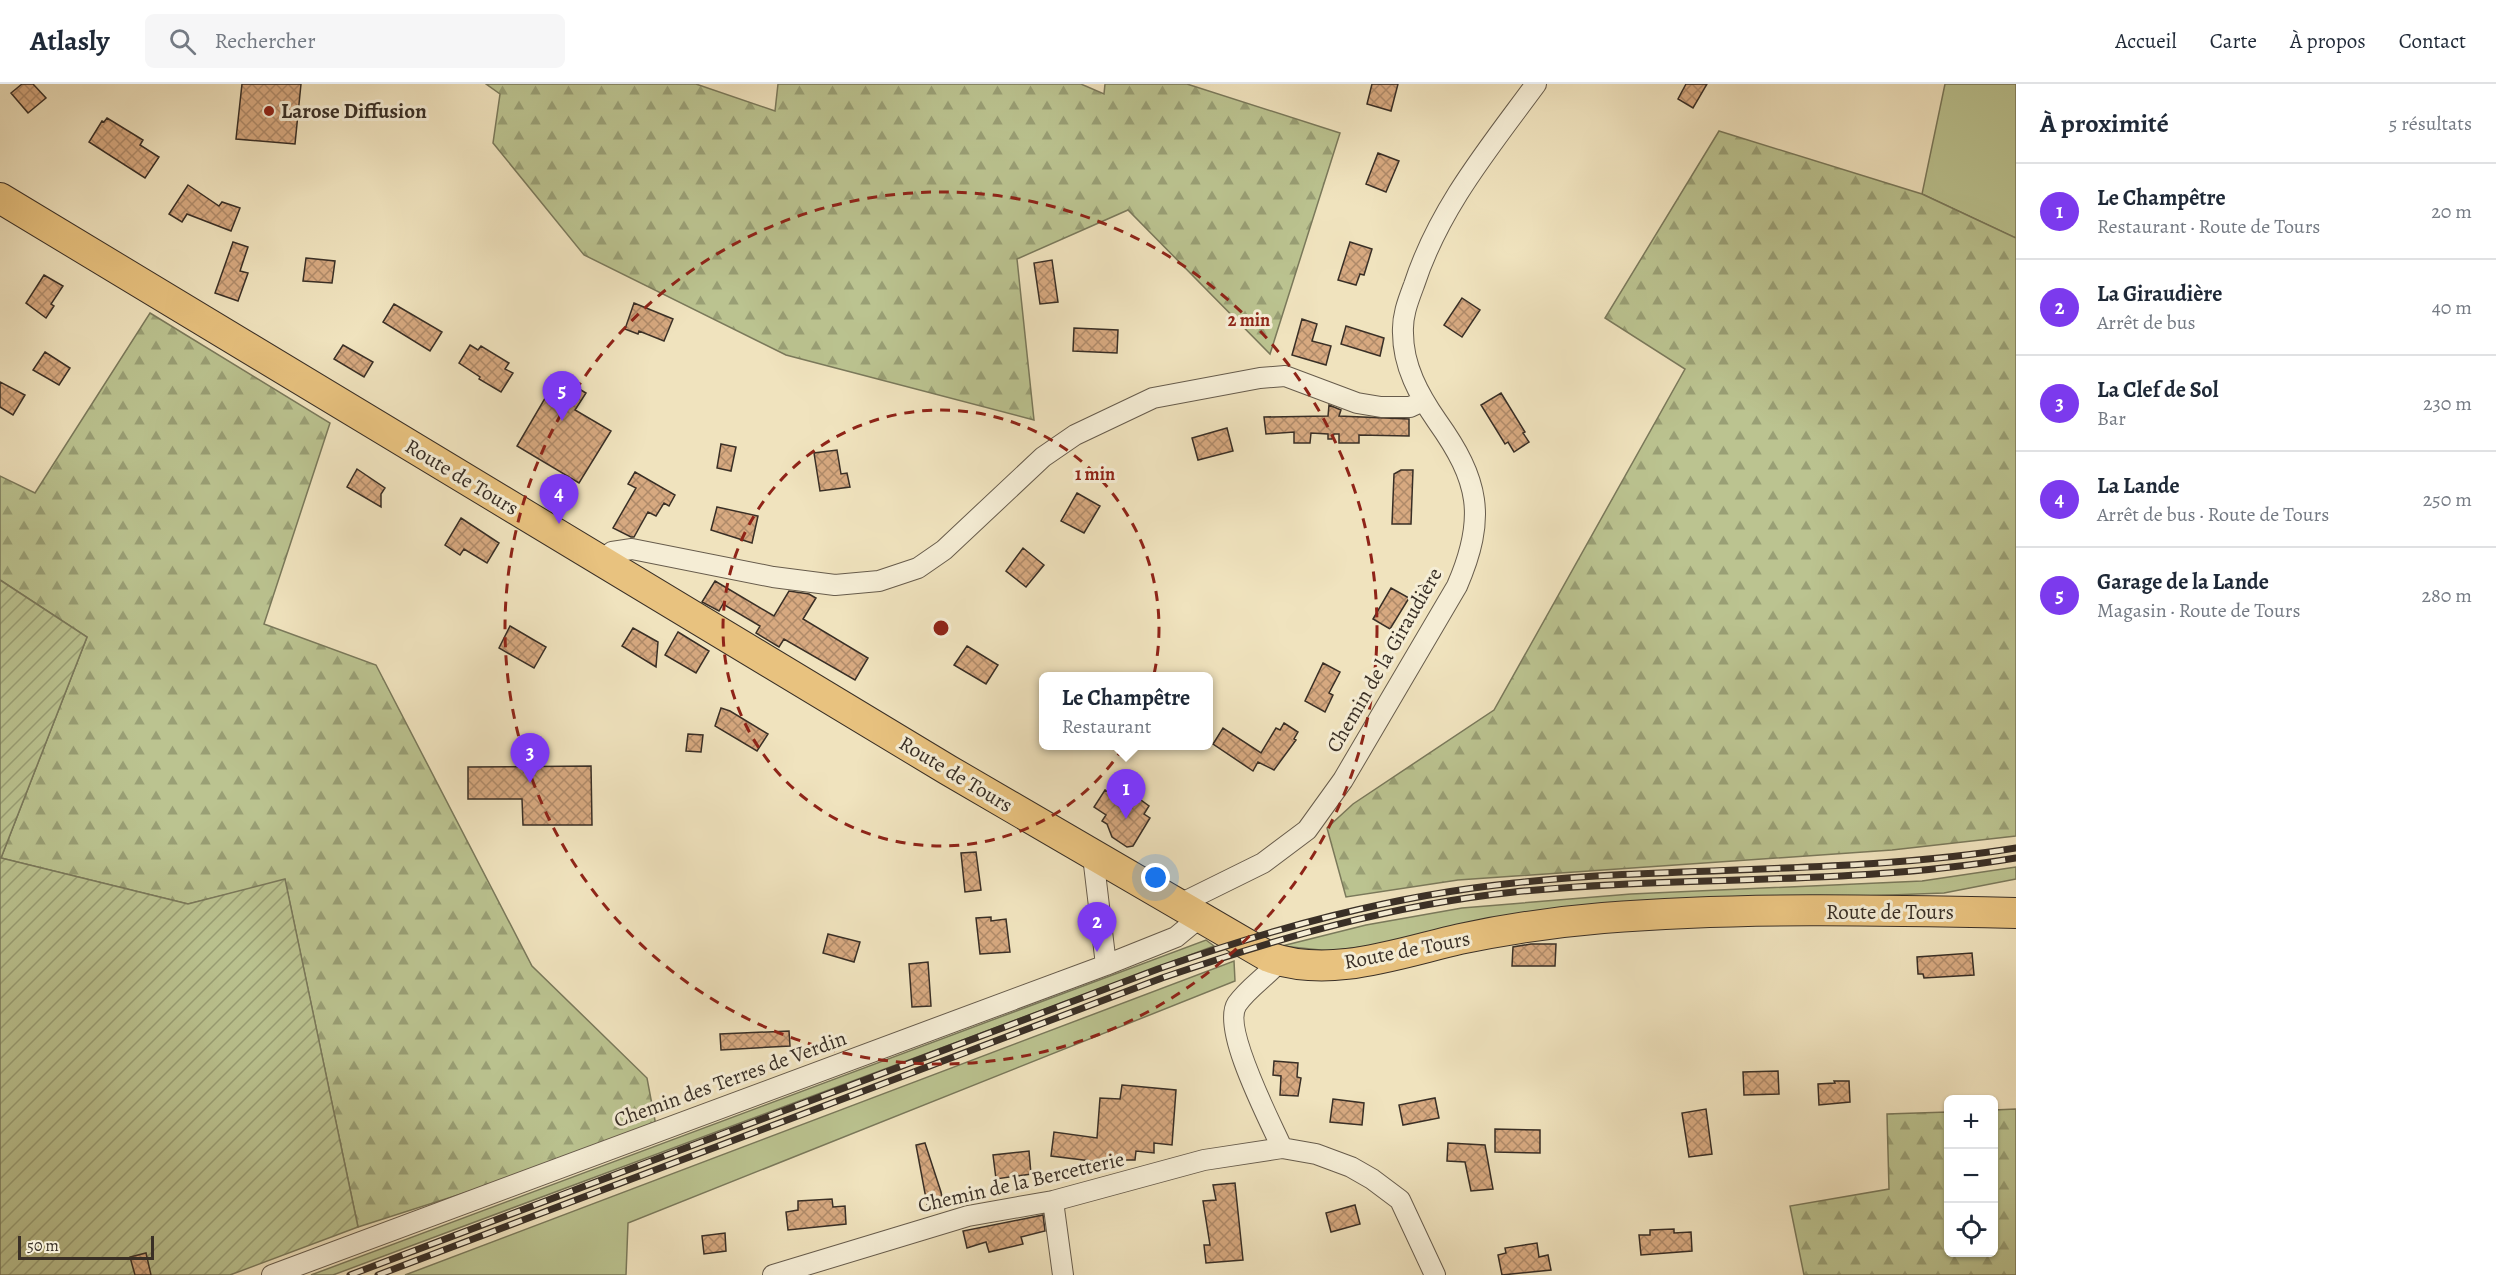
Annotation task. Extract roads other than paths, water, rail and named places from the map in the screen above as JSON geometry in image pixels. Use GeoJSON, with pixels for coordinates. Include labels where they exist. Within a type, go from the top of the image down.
{"type":"FeatureCollection","features":[{"type":"Feature","properties":{"kind":"main road","name":"Route de Tours"},"geometry":{"type":"LineString","coordinates":[[0,198],[1093,856],[1188,912],[1280,961],[1310,965],[1350,963],[1504,931],[1554,923],[1636,915],[1832,911],[2016,913]]}},
{"type":"Feature","properties":{"kind":"street","name":"Chemin de la Giraudière"},"geometry":{"type":"LineString","coordinates":[[1188,912],[1263,863],[1306,830],[1343,780],[1457,586],[1467,563],[1475,526],[1473,486],[1460,456],[1423,401],[1411,375],[1403,345],[1404,319],[1417,275],[1432,238],[1458,190],[1536,84]]}},
{"type":"Feature","properties":{"kind":"street"},"geometry":{"type":"LineString","coordinates":[[602,561],[612,552],[632,549],[773,577],[835,585],[879,581],[918,567],[945,550],[1043,457],[1075,435],[1153,398],[1260,378],[1285,376],[1357,403],[1381,407],[1410,407],[1423,401]]}},
{"type":"Feature","properties":{"kind":"street"},"geometry":{"type":"LineString","coordinates":[[1093,856],[1106,966]]}},
{"type":"Feature","properties":{"kind":"street","name":"Chemin des Terres de Verdin"},"geometry":{"type":"LineString","coordinates":[[272,1275],[1106,966],[1176,937],[1188,912]]}},
{"type":"Feature","properties":{"kind":"street"},"geometry":{"type":"LineString","coordinates":[[1280,961],[1236,1005],[1232,1021],[1241,1055],[1282,1148]]}},
{"type":"Feature","properties":{"kind":"street","name":"Chemin de la Bercetterie"},"geometry":{"type":"LineString","coordinates":[[774,1275],[968,1215],[1053,1201],[1204,1160],[1282,1148],[1316,1154],[1351,1167],[1400,1200],[1435,1275]]}},
{"type":"Feature","properties":{"kind":"street"},"geometry":{"type":"LineString","coordinates":[[1053,1201],[1063,1275]]}},
{"type":"Feature","properties":{"kind":"railway"},"geometry":{"type":"LineString","coordinates":[[350,1275],[1158,969],[1289,927],[1423,896],[1514,883],[1577,877],[1891,862],[1954,857],[2016,848]]}},
{"type":"Feature","properties":{"kind":"railway"},"geometry":{"type":"LineString","coordinates":[[378,1275],[1162,978],[1336,925],[1424,905],[1514,892],[1640,883],[1891,873],[2016,858]]}},
{"type":"Feature","properties":{"kind":"place","name":"Larose Diffusion"},"geometry":{"type":"Point","coordinates":[269,111]}},
{"type":"Feature","properties":{"kind":"place","name":"Garage de la Lande"},"geometry":{"type":"Point","coordinates":[562,421]}},
{"type":"Feature","properties":{"kind":"place","name":"La Lande"},"geometry":{"type":"Point","coordinates":[559,524]}},
{"type":"Feature","properties":{"kind":"place","name":"La Clef de Sol"},"geometry":{"type":"Point","coordinates":[530,783]}},
{"type":"Feature","properties":{"kind":"place","name":"Le Champêtre"},"geometry":{"type":"Point","coordinates":[1126,819]}},
{"type":"Feature","properties":{"kind":"place","name":"La Giraudière"},"geometry":{"type":"Point","coordinates":[1097,952]}}]}
